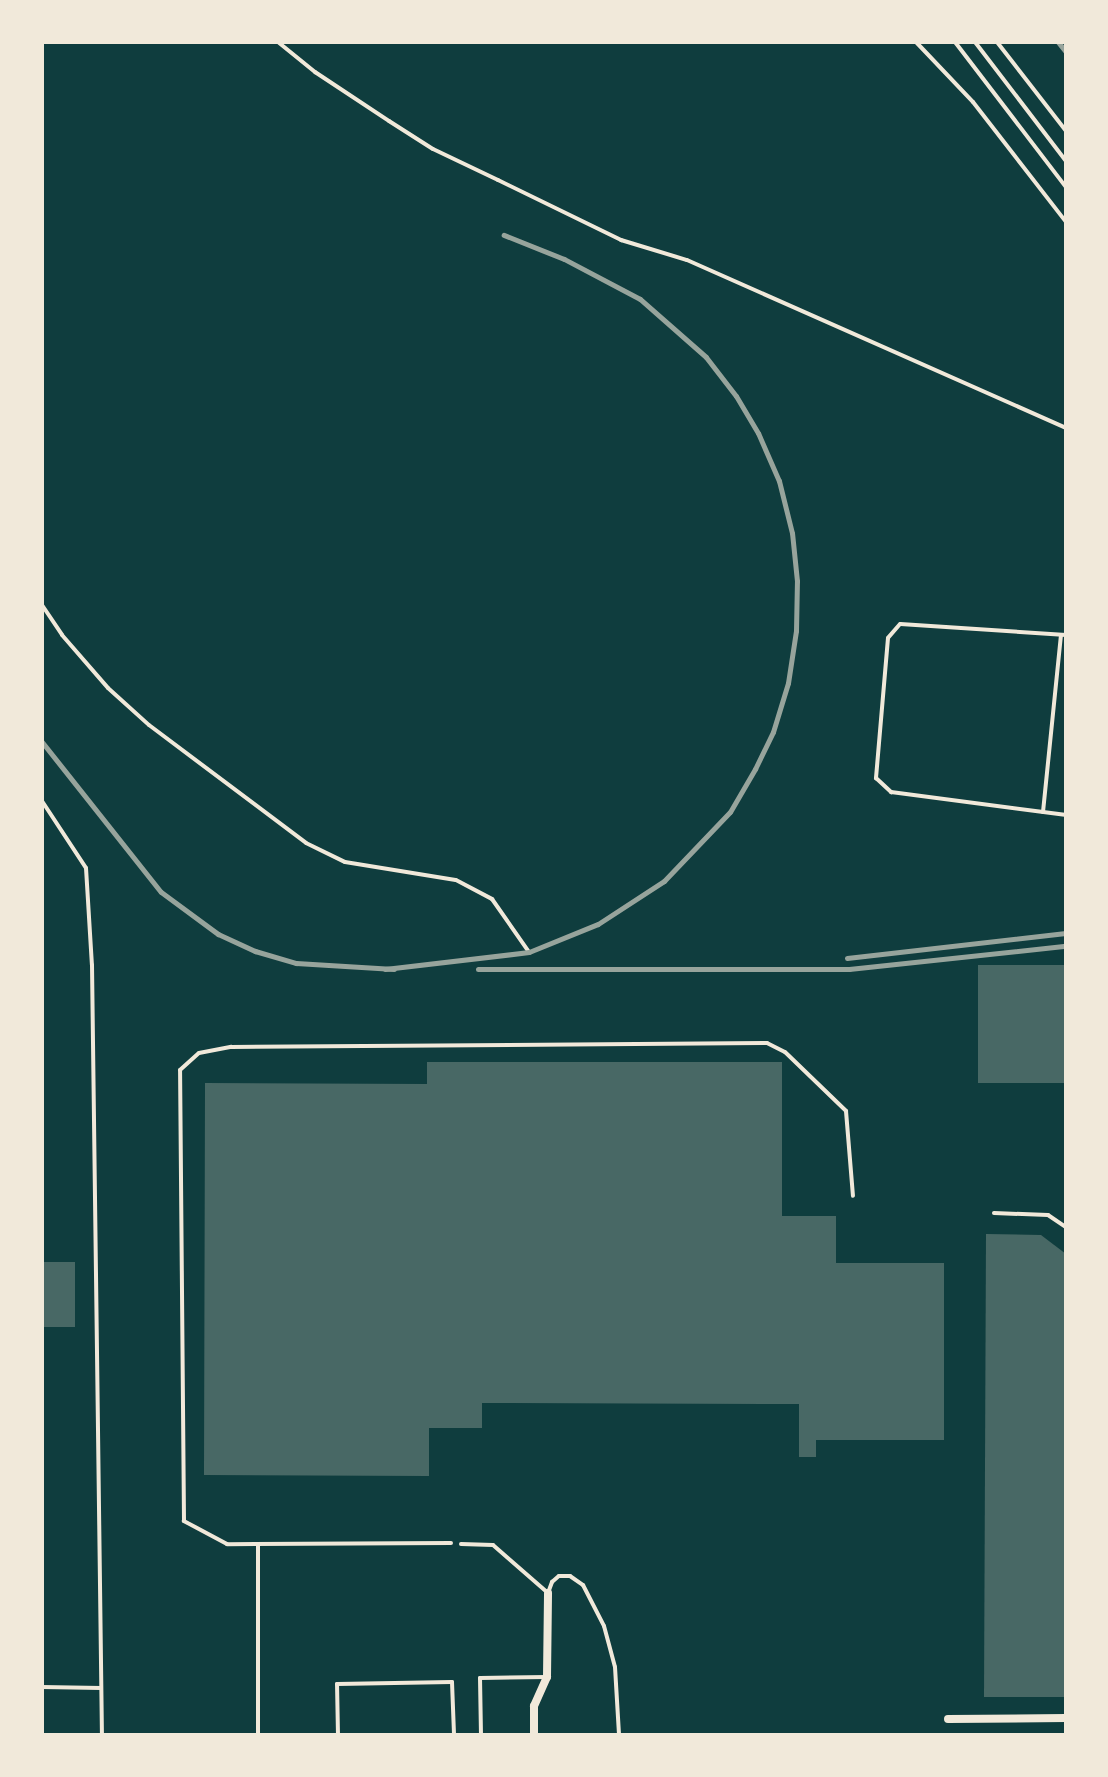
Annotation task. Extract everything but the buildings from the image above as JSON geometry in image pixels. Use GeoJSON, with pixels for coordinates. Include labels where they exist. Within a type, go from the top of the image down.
{"type":"FeatureCollection","features":[{"type":"Feature","properties":{"kind":"street"},"geometry":{"type":"LineString","coordinates":[[534,1735],[534,1706],[547,1677],[548,1593]]}},
{"type":"Feature","properties":{"kind":"street"},"geometry":{"type":"LineString","coordinates":[[948,1719],[1066,1718]]}},
{"type":"Feature","properties":{"kind":"lane"},"geometry":{"type":"LineString","coordinates":[[278,42],[315,72],[433,149],[621,240],[687,260],[1066,428]]}},
{"type":"Feature","properties":{"kind":"lane"},"geometry":{"type":"LineString","coordinates":[[916,42],[973,102],[1066,222]]}},
{"type":"Feature","properties":{"kind":"lane"},"geometry":{"type":"LineString","coordinates":[[955,42],[1066,187]]}},
{"type":"Feature","properties":{"kind":"lane"},"geometry":{"type":"LineString","coordinates":[[975,42],[1066,161]]}},
{"type":"Feature","properties":{"kind":"lane"},"geometry":{"type":"LineString","coordinates":[[997,42],[1066,131]]}},
{"type":"Feature","properties":{"kind":"lane"},"geometry":{"type":"LineString","coordinates":[[42,605],[62,635],[108,688],[149,725],[306,843],[345,862],[456,880],[492,899],[529,952]]}},
{"type":"Feature","properties":{"kind":"lane"},"geometry":{"type":"LineString","coordinates":[[1043,812],[1064,635],[900,624],[888,638],[876,778],[891,792],[1043,812],[1066,815]]}},
{"type":"Feature","properties":{"kind":"lane"},"geometry":{"type":"LineString","coordinates":[[42,801],[86,868],[87,882],[92,965],[102,1735]]}},
{"type":"Feature","properties":{"kind":"lane"},"geometry":{"type":"LineString","coordinates":[[451,1543],[227,1544],[184,1521],[180,1070],[199,1053],[231,1047],[767,1043],[785,1052],[846,1111],[853,1196]]}},
{"type":"Feature","properties":{"kind":"lane"},"geometry":{"type":"LineString","coordinates":[[994,1213],[1048,1215],[1066,1227]]}},
{"type":"Feature","properties":{"kind":"lane"},"geometry":{"type":"LineString","coordinates":[[258,1544],[258,1735]]}},
{"type":"Feature","properties":{"kind":"lane"},"geometry":{"type":"LineString","coordinates":[[461,1544],[493,1545],[548,1593],[552,1582],[559,1576],[570,1576],[583,1585],[604,1626],[615,1667],[619,1735]]}},
{"type":"Feature","properties":{"kind":"lane"},"geometry":{"type":"LineString","coordinates":[[481,1735],[480,1678],[547,1677]]}},
{"type":"Feature","properties":{"kind":"lane"},"geometry":{"type":"LineString","coordinates":[[338,1735],[337,1684],[452,1682],[454,1735]]}},
{"type":"Feature","properties":{"kind":"lane"},"geometry":{"type":"LineString","coordinates":[[42,1687],[101,1688]]}},
{"type":"Feature","properties":{"kind":"railway"},"geometry":{"type":"LineString","coordinates":[[1058,42],[1066,52]]}},
{"type":"Feature","properties":{"kind":"railway"},"geometry":{"type":"LineString","coordinates":[[385,969],[529,952],[598,924],[664,881],[730,812],[773,732],[788,683],[796,631],[797,581],[792,533],[779,481],[758,433],[736,396],[706,357],[640,299],[564,259],[504,235]]}},
{"type":"Feature","properties":{"kind":"railway"},"geometry":{"type":"LineString","coordinates":[[42,742],[161,892],[218,934],[255,951],[296,963],[394,969]]}},
{"type":"Feature","properties":{"kind":"railway"},"geometry":{"type":"LineString","coordinates":[[847,958],[1066,933]]}},
{"type":"Feature","properties":{"kind":"railway"},"geometry":{"type":"LineString","coordinates":[[478,969],[849,969],[1066,946]]}}]}
